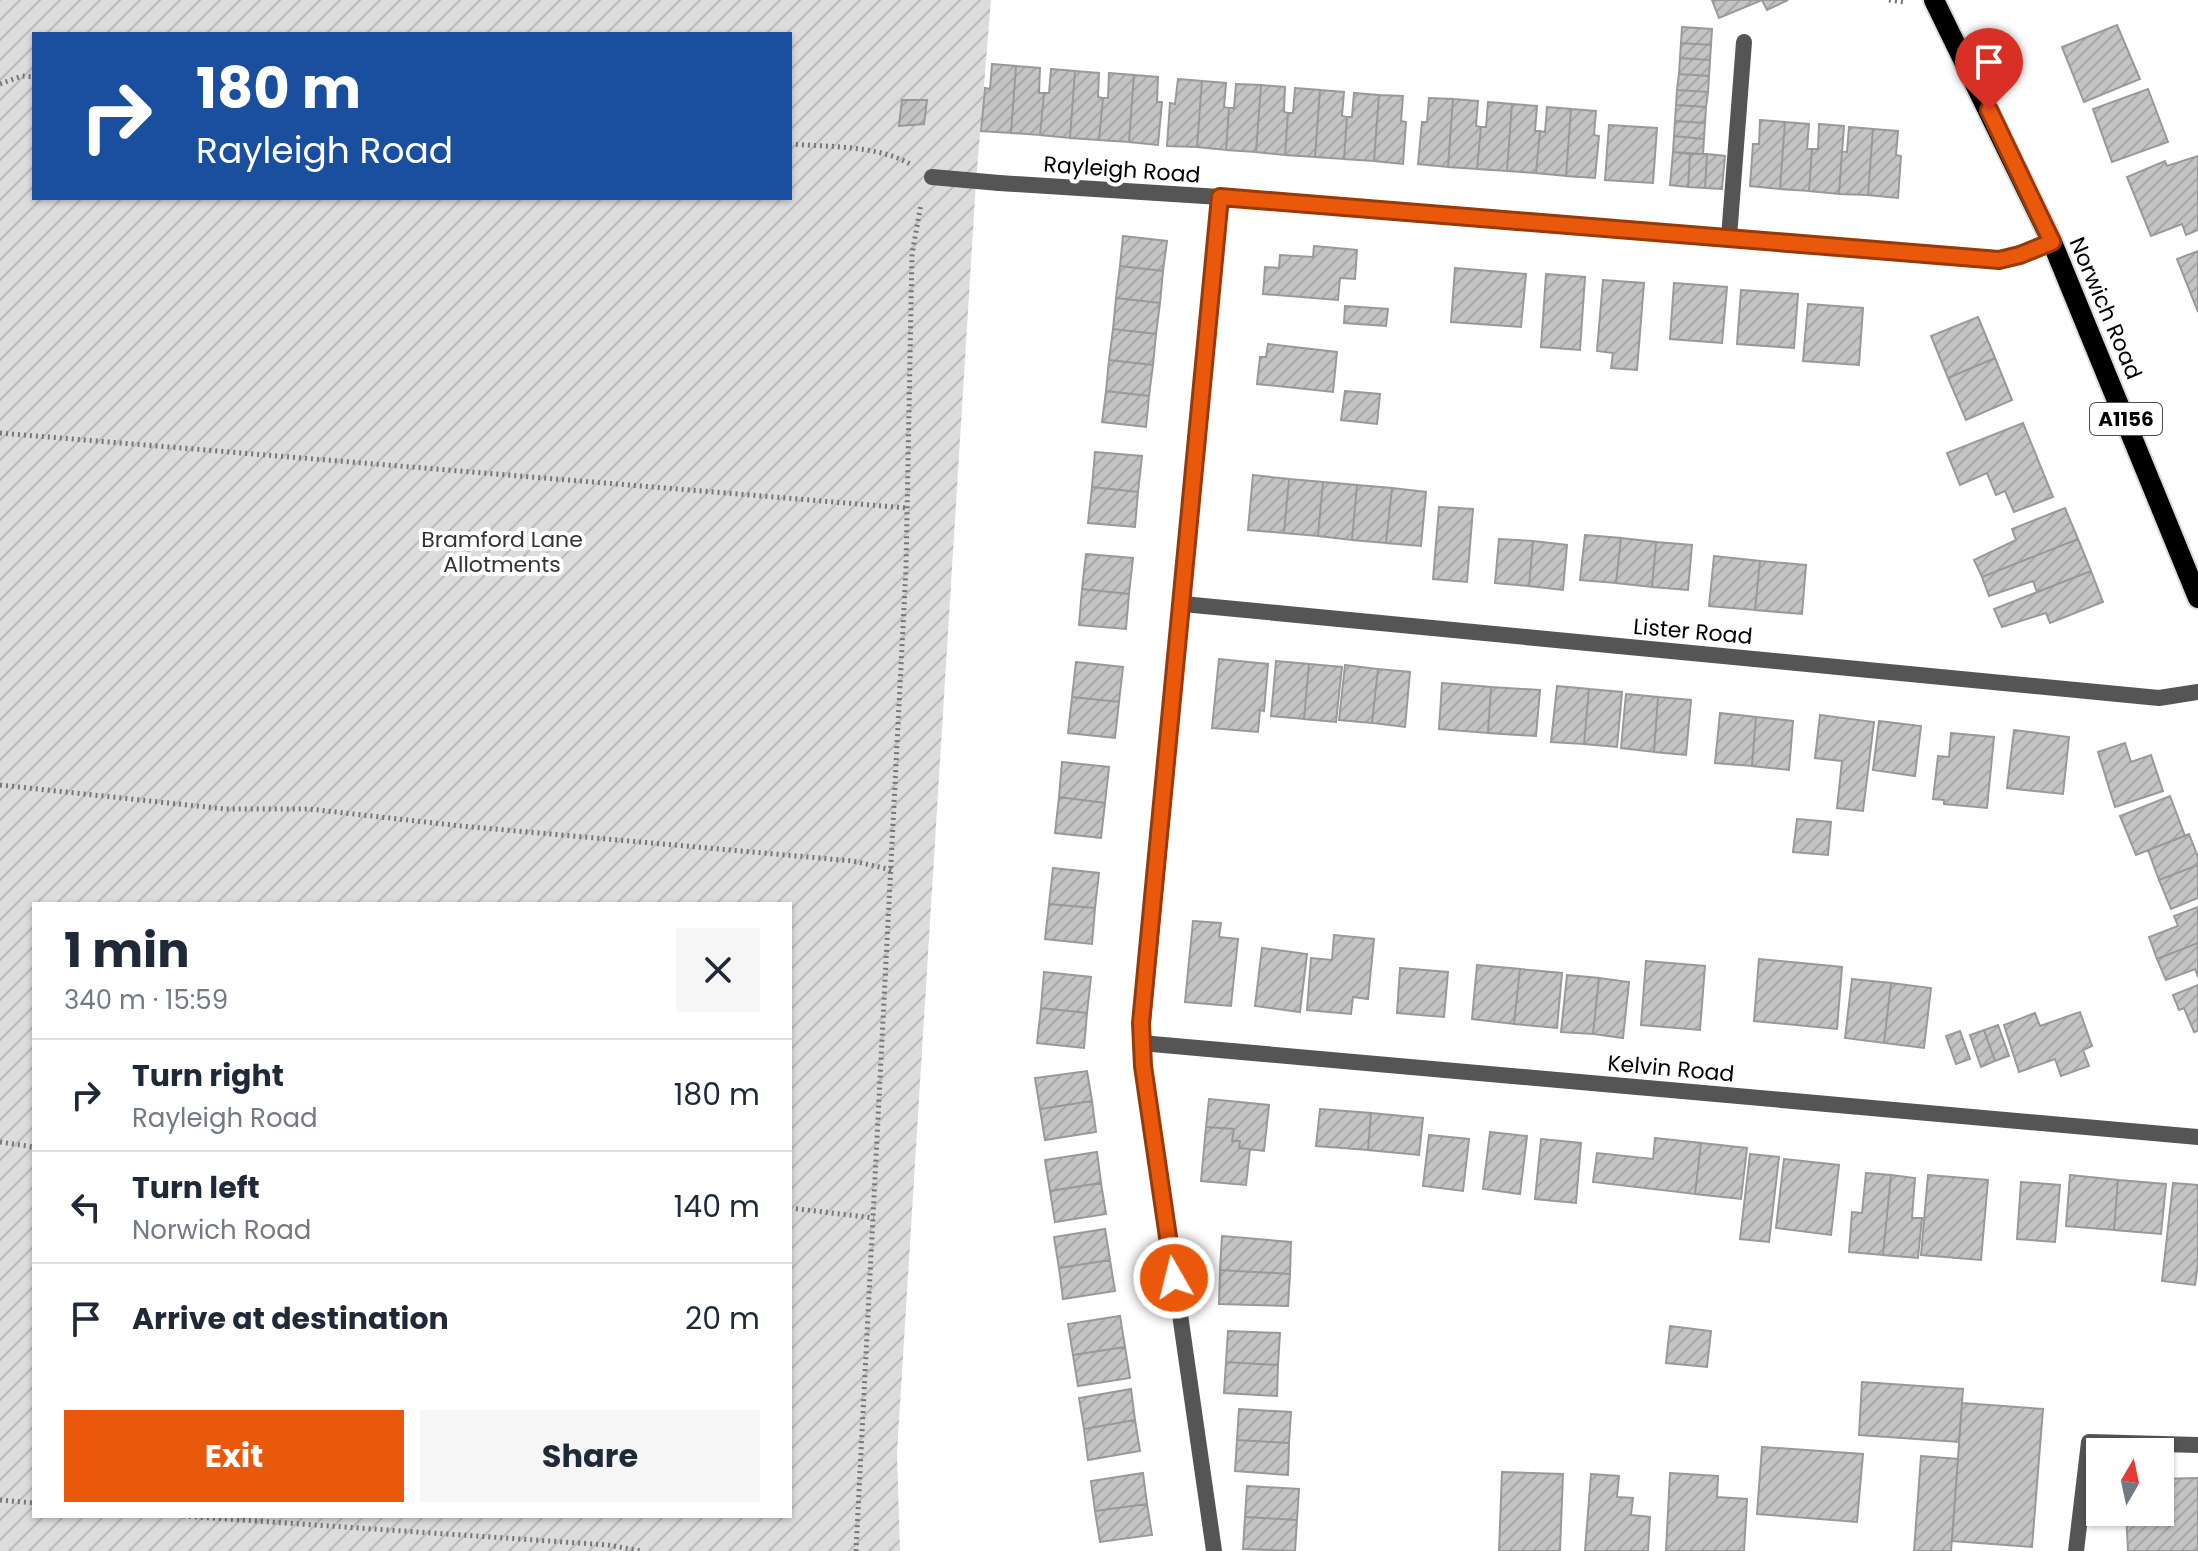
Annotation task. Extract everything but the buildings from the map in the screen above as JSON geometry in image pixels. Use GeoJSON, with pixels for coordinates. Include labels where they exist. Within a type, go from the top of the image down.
{"type":"FeatureCollection","features":[{"type":"Feature","properties":{"kind":"main road","name":"Norwich Road"},"geometry":{"type":"LineString","coordinates":[[1934,0],[2052,242],[2198,598]]}},
{"type":"Feature","properties":{"kind":"street"},"geometry":{"type":"LineString","coordinates":[[1729,237],[1744,42]]}},
{"type":"Feature","properties":{"kind":"street","name":"Rayleigh Road"},"geometry":{"type":"LineString","coordinates":[[932,177],[1999,260],[2052,242]]}},
{"type":"Feature","properties":{"kind":"street"},"geometry":{"type":"LineString","coordinates":[[1214,1551],[1141,1043],[1220,197]]}},
{"type":"Feature","properties":{"kind":"street","name":"Lister Road"},"geometry":{"type":"LineString","coordinates":[[1183,604],[2159,698],[2198,692]]}},
{"type":"Feature","properties":{"kind":"street","name":"Kelvin Road"},"geometry":{"type":"LineString","coordinates":[[1141,1043],[2198,1137]]}},
{"type":"Feature","properties":{"kind":"street"},"geometry":{"type":"LineString","coordinates":[[2076,1551],[2089,1442],[2198,1445]]}},
{"type":"Feature","properties":{"kind":"path"},"geometry":{"type":"LineString","coordinates":[[0,84],[22,76],[32,77]]}},
{"type":"Feature","properties":{"kind":"path"},"geometry":{"type":"LineString","coordinates":[[792,144],[861,150],[902,159],[932,177],[920,206],[912,254],[907,508],[892,870],[856,1551]]}},
{"type":"Feature","properties":{"kind":"path"},"geometry":{"type":"LineString","coordinates":[[0,433],[907,508]]}},
{"type":"Feature","properties":{"kind":"path"},"geometry":{"type":"LineString","coordinates":[[0,785],[225,809],[309,809],[461,826],[853,861],[892,870]]}},
{"type":"Feature","properties":{"kind":"path"},"geometry":{"type":"LineString","coordinates":[[0,1142],[32,1147]]}},
{"type":"Feature","properties":{"kind":"path"},"geometry":{"type":"LineString","coordinates":[[792,1208],[874,1218]]}},
{"type":"Feature","properties":{"kind":"path"},"geometry":{"type":"LineString","coordinates":[[0,1500],[32,1503]]}},
{"type":"Feature","properties":{"kind":"path"},"geometry":{"type":"LineString","coordinates":[[212,1518],[608,1545],[641,1551]]}},
{"type":"Feature","properties":{"kind":"green space","name":"Bramford Lane Allotments"},"geometry":{"type":"Polygon","coordinates":[[[0,0],[991,0],[976,182],[897,1453],[900,1551],[0,1551],[0,0]]]}},
{"type":"Feature","properties":{"kind":"route"},"geometry":{"type":"LineString","coordinates":[[1174,1278],[1143,1066],[1141,1023],[1220,197],[1999,260],[2052,242],[1989,110]]}}]}
